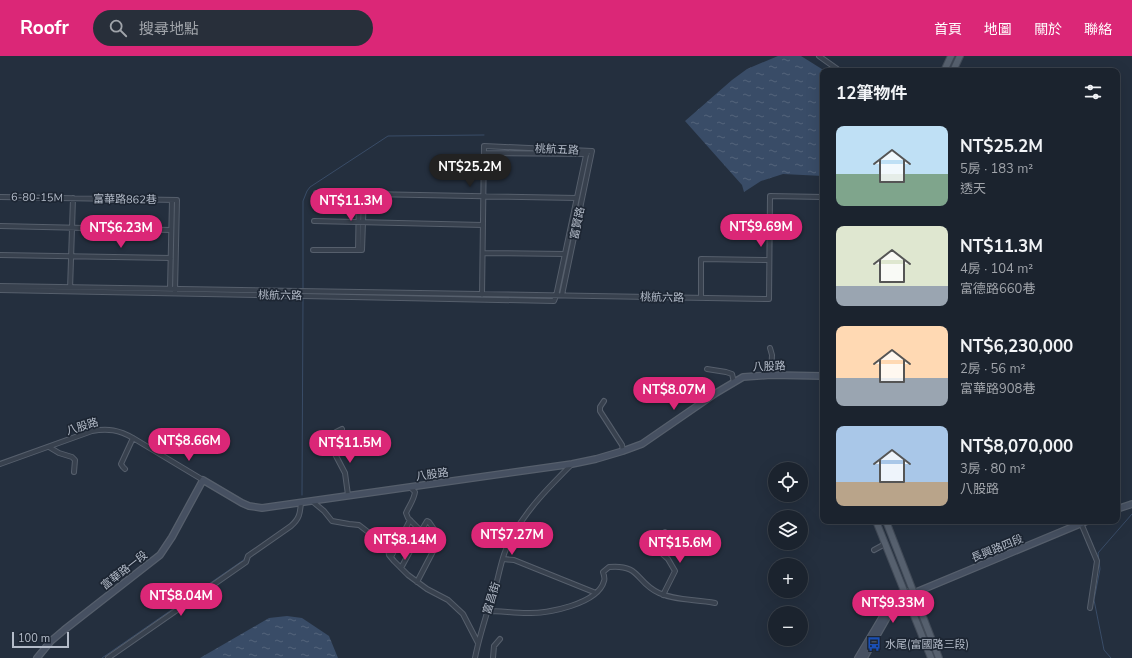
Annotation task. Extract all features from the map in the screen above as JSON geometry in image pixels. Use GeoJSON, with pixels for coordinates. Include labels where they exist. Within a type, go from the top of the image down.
{"type":"FeatureCollection","features":[{"type":"Feature","properties":{"kind":"main road"},"geometry":{"type":"LineString","coordinates":[[945,68],[951,56]]}},
{"type":"Feature","properties":{"kind":"main road"},"geometry":{"type":"LineString","coordinates":[[954,68],[960,56]]}},
{"type":"Feature","properties":{"kind":"main road"},"geometry":{"type":"LineString","coordinates":[[877,524],[932,658]]}},
{"type":"Feature","properties":{"kind":"main road"},"geometry":{"type":"LineString","coordinates":[[887,524],[939,658]]}},
{"type":"Feature","properties":{"kind":"street"},"geometry":{"type":"LineString","coordinates":[[819,56],[836,68]]}},
{"type":"Feature","properties":{"kind":"street","name":"桃航五路"},"geometry":{"type":"LineString","coordinates":[[484,146],[592,151],[586,155],[484,153],[484,146]]}},
{"type":"Feature","properties":{"kind":"street","name":"富賢路"},"geometry":{"type":"LineString","coordinates":[[562,295],[592,151]]}},
{"type":"Feature","properties":{"kind":"street"},"geometry":{"type":"LineString","coordinates":[[482,295],[484,153]]}},
{"type":"Feature","properties":{"kind":"street","name":"富賢路"},"geometry":{"type":"LineString","coordinates":[[556,296],[586,155]]}},
{"type":"Feature","properties":{"kind":"street"},"geometry":{"type":"LineString","coordinates":[[316,193],[577,198]]}},
{"type":"Feature","properties":{"kind":"street"},"geometry":{"type":"LineString","coordinates":[[313,250],[360,250],[361,194]]}},
{"type":"Feature","properties":{"kind":"street"},"geometry":{"type":"LineString","coordinates":[[701,298],[701,259],[769,260],[770,196],[820,197]]}},
{"type":"Feature","properties":{"kind":"street","name":"6-80-15M"},"geometry":{"type":"LineString","coordinates":[[0,197],[73,198]]}},
{"type":"Feature","properties":{"kind":"street"},"geometry":{"type":"LineString","coordinates":[[70,289],[73,198]]}},
{"type":"Feature","properties":{"kind":"street","name":"富華路862巷"},"geometry":{"type":"LineString","coordinates":[[73,198],[177,200],[173,291]]}},
{"type":"Feature","properties":{"kind":"street"},"geometry":{"type":"LineString","coordinates":[[172,200],[171,258],[173,291]]}},
{"type":"Feature","properties":{"kind":"street"},"geometry":{"type":"LineString","coordinates":[[314,221],[483,225]]}},
{"type":"Feature","properties":{"kind":"street"},"geometry":{"type":"LineString","coordinates":[[0,226],[171,230]]}},
{"type":"Feature","properties":{"kind":"street"},"geometry":{"type":"LineString","coordinates":[[482,253],[565,254]]}},
{"type":"Feature","properties":{"kind":"street"},"geometry":{"type":"LineString","coordinates":[[0,255],[171,258]]}},
{"type":"Feature","properties":{"kind":"street","name":"桃航六路"},"geometry":{"type":"LineString","coordinates":[[0,286],[173,291],[562,295],[769,299],[769,260]]}},
{"type":"Feature","properties":{"kind":"street","name":"桃航六路"},"geometry":{"type":"LineString","coordinates":[[0,290],[70,289]]}},
{"type":"Feature","properties":{"kind":"street","name":"桃航六路"},"geometry":{"type":"LineString","coordinates":[[173,291],[554,301],[556,296]]}},
{"type":"Feature","properties":{"kind":"street"},"geometry":{"type":"LineString","coordinates":[[770,348],[772,355],[771,375]]}},
{"type":"Feature","properties":{"kind":"street"},"geometry":{"type":"LineString","coordinates":[[707,369],[732,374],[734,382]]}},
{"type":"Feature","properties":{"kind":"street","name":"八股路"},"geometry":{"type":"LineString","coordinates":[[0,464],[99,429],[113,430],[122,432],[133,438],[235,499],[249,506],[262,508],[596,460],[623,452],[642,444],[734,382],[743,378],[771,375],[820,376]]}},
{"type":"Feature","properties":{"kind":"street"},"geometry":{"type":"LineString","coordinates":[[604,400],[601,403],[600,411],[622,445],[623,452]]}},
{"type":"Feature","properties":{"kind":"street"},"geometry":{"type":"LineString","coordinates":[[342,428],[336,432],[334,442],[336,456],[345,473],[348,495]]}},
{"type":"Feature","properties":{"kind":"street"},"geometry":{"type":"LineString","coordinates":[[125,469],[121,464],[133,438]]}},
{"type":"Feature","properties":{"kind":"street"},"geometry":{"type":"LineString","coordinates":[[49,447],[75,460],[74,472]]}},
{"type":"Feature","properties":{"kind":"street","name":"富昌街"},"geometry":{"type":"LineString","coordinates":[[475,658],[487,611],[503,559],[513,535],[530,510],[572,464]]}},
{"type":"Feature","properties":{"kind":"street","name":"富華路一段"},"geometry":{"type":"LineString","coordinates":[[37,658],[51,641],[69,625],[160,555],[203,480]]}},
{"type":"Feature","properties":{"kind":"street"},"geometry":{"type":"LineString","coordinates":[[410,487],[416,492],[414,499],[408,507],[406,513],[410,520],[420,530]]}},
{"type":"Feature","properties":{"kind":"street"},"geometry":{"type":"LineString","coordinates":[[312,500],[332,521],[359,525],[364,528],[388,549],[389,555],[417,582],[448,600],[463,614],[478,643]]}},
{"type":"Feature","properties":{"kind":"street"},"geometry":{"type":"LineString","coordinates":[[108,658],[246,562],[248,556],[297,521],[300,514],[301,502]]}},
{"type":"Feature","properties":{"kind":"street"},"geometry":{"type":"LineString","coordinates":[[1120,508],[1132,504]]}},
{"type":"Feature","properties":{"kind":"street"},"geometry":{"type":"LineString","coordinates":[[391,557],[410,520]]}},
{"type":"Feature","properties":{"kind":"street"},"geometry":{"type":"LineString","coordinates":[[401,568],[420,530],[427,521],[429,522],[440,538],[417,582]]}},
{"type":"Feature","properties":{"kind":"street","name":"長興路四段"},"geometry":{"type":"LineString","coordinates":[[914,593],[1079,524]]}},
{"type":"Feature","properties":{"kind":"street"},"geometry":{"type":"LineString","coordinates":[[1085,524],[1097,561],[1090,608]]}},
{"type":"Feature","properties":{"kind":"street"},"geometry":{"type":"LineString","coordinates":[[663,595],[675,571],[668,559],[658,550],[656,544],[661,542],[665,532]]}},
{"type":"Feature","properties":{"kind":"street"},"geometry":{"type":"LineString","coordinates":[[874,550],[886,544]]}},
{"type":"Feature","properties":{"kind":"street"},"geometry":{"type":"LineString","coordinates":[[503,559],[514,560],[596,593]]}},
{"type":"Feature","properties":{"kind":"street"},"geometry":{"type":"LineString","coordinates":[[487,611],[528,613],[556,610],[580,602],[599,590],[604,581],[603,572],[609,567],[617,566],[628,568],[635,572],[651,588],[663,595],[715,603]]}},
{"type":"Feature","properties":{"kind":"street"},"geometry":{"type":"LineString","coordinates":[[858,658],[892,601],[899,594],[914,593]]}},
{"type":"Feature","properties":{"kind":"street"},"geometry":{"type":"LineString","coordinates":[[864,658],[893,607],[897,601],[906,594]]}},
{"type":"Feature","properties":{"kind":"street"},"geometry":{"type":"LineString","coordinates":[[492,658],[494,646],[500,639]]}},
{"type":"Feature","properties":{"kind":"water"},"geometry":{"type":"Polygon","coordinates":[[[778,56],[801,56],[820,68],[820,176],[783,174],[761,181],[744,192],[742,185],[685,121],[732,80],[747,69],[778,56]]]}},
{"type":"Feature","properties":{"kind":"water"},"geometry":{"type":"Polygon","coordinates":[[[287,616],[302,618],[329,636],[338,658],[200,658],[269,618],[287,616]]]}},
{"type":"Feature","properties":{"kind":"waterway"},"geometry":{"type":"LineString","coordinates":[[303,289],[303,201],[310,187],[388,136],[484,135]]}},
{"type":"Feature","properties":{"kind":"waterway"},"geometry":{"type":"LineString","coordinates":[[302,495],[303,298]]}},
{"type":"Feature","properties":{"kind":"waterway"},"geometry":{"type":"LineString","coordinates":[[1111,658],[1104,650],[1094,600],[1100,569],[1098,553],[1132,514]]}},
{"type":"Feature","properties":{"kind":"waterway"},"geometry":{"type":"LineString","coordinates":[[102,658],[245,559]]}},
{"type":"Feature","properties":{"kind":"place","name":"水尾(富國路三段)"},"geometry":{"type":"Point","coordinates":[874,644]}}]}
